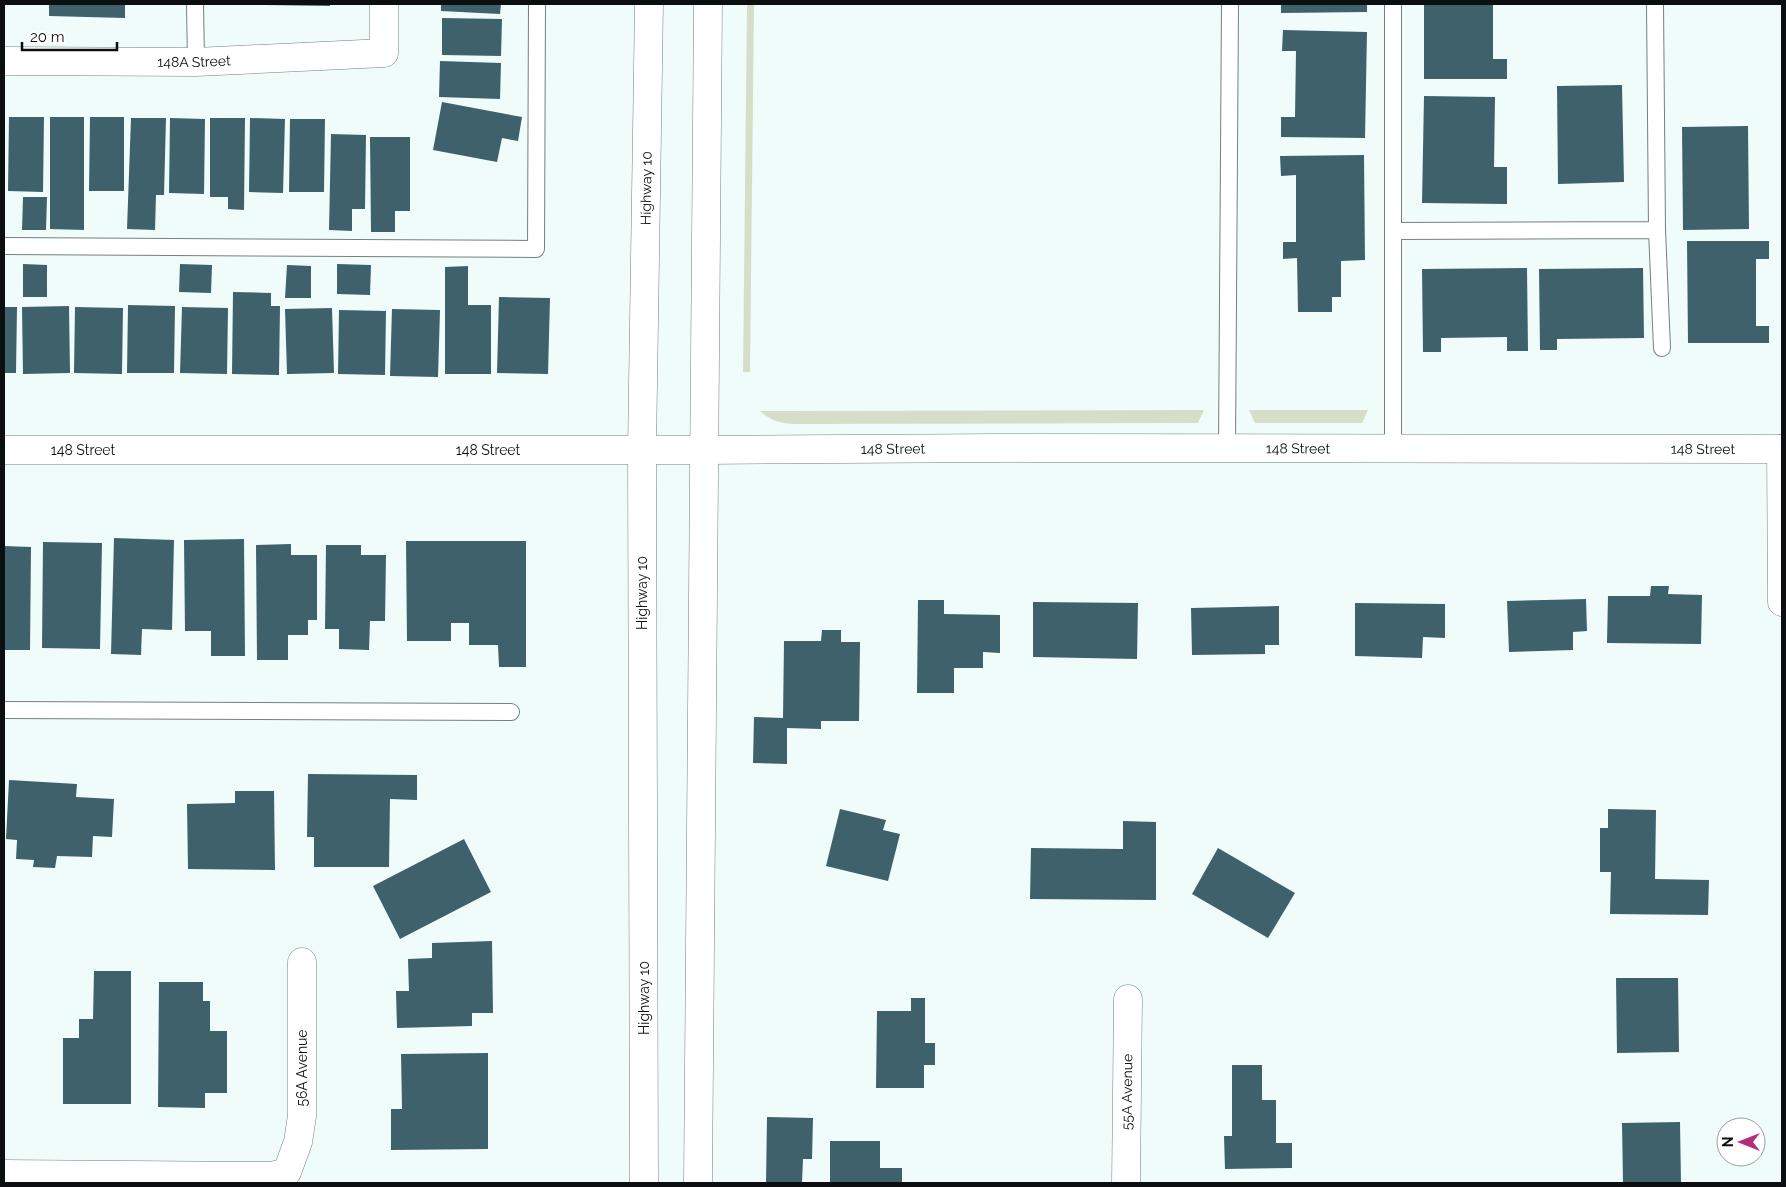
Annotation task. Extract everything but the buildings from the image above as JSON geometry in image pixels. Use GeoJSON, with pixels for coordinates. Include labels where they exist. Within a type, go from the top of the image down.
{"type":"FeatureCollection","features":[{"type":"Feature","properties":{"kind":"main road","name":"148A Street"},"geometry":{"type":"LineString","coordinates":[[4,62],[196,62],[384,52],[384,4]]}},
{"type":"Feature","properties":{"kind":"main road","name":"Highway 10"},"geometry":{"type":"LineString","coordinates":[[644,1183],[642,449],[649,4]]}},
{"type":"Feature","properties":{"kind":"main road"},"geometry":{"type":"LineString","coordinates":[[698,1183],[708,4]]}},
{"type":"Feature","properties":{"kind":"main road","name":"148 Street"},"geometry":{"type":"LineString","coordinates":[[4,450],[1781,449]]}},
{"type":"Feature","properties":{"kind":"main road"},"geometry":{"type":"LineString","coordinates":[[1781,449],[1782,602]]}},
{"type":"Feature","properties":{"kind":"main road","name":"56A Avenue"},"geometry":{"type":"LineString","coordinates":[[4,1174],[271,1176],[286,1172],[298,1142],[302,1116],[302,962]]}},
{"type":"Feature","properties":{"kind":"main road","name":"55A Avenue"},"geometry":{"type":"LineString","coordinates":[[1126,1183],[1128,1000]]}},
{"type":"Feature","properties":{"kind":"lane"},"geometry":{"type":"LineString","coordinates":[[195,4],[196,62]]}},
{"type":"Feature","properties":{"kind":"lane"},"geometry":{"type":"LineString","coordinates":[[4,246],[536,249],[537,4]]}},
{"type":"Feature","properties":{"kind":"lane"},"geometry":{"type":"LineString","coordinates":[[1227,449],[1230,4]]}},
{"type":"Feature","properties":{"kind":"lane"},"geometry":{"type":"LineString","coordinates":[[1393,4],[1393,449]]}},
{"type":"Feature","properties":{"kind":"lane"},"geometry":{"type":"LineString","coordinates":[[1655,4],[1657,230],[1662,348]]}},
{"type":"Feature","properties":{"kind":"lane"},"geometry":{"type":"LineString","coordinates":[[1393,231],[1657,230]]}},
{"type":"Feature","properties":{"kind":"lane"},"geometry":{"type":"LineString","coordinates":[[4,710],[511,712]]}},
{"type":"Feature","properties":{"kind":"green space"},"geometry":{"type":"Polygon","coordinates":[[[747,4],[754,4],[750,372],[743,372],[747,4]]]}},
{"type":"Feature","properties":{"kind":"green space"},"geometry":{"type":"Polygon","coordinates":[[[1204,410],[1198,423],[793,424],[783,423],[767,417],[760,411],[1204,410]]]}},
{"type":"Feature","properties":{"kind":"green space"},"geometry":{"type":"Polygon","coordinates":[[[1249,410],[1368,410],[1362,423],[1255,423],[1249,410]]]}}]}
